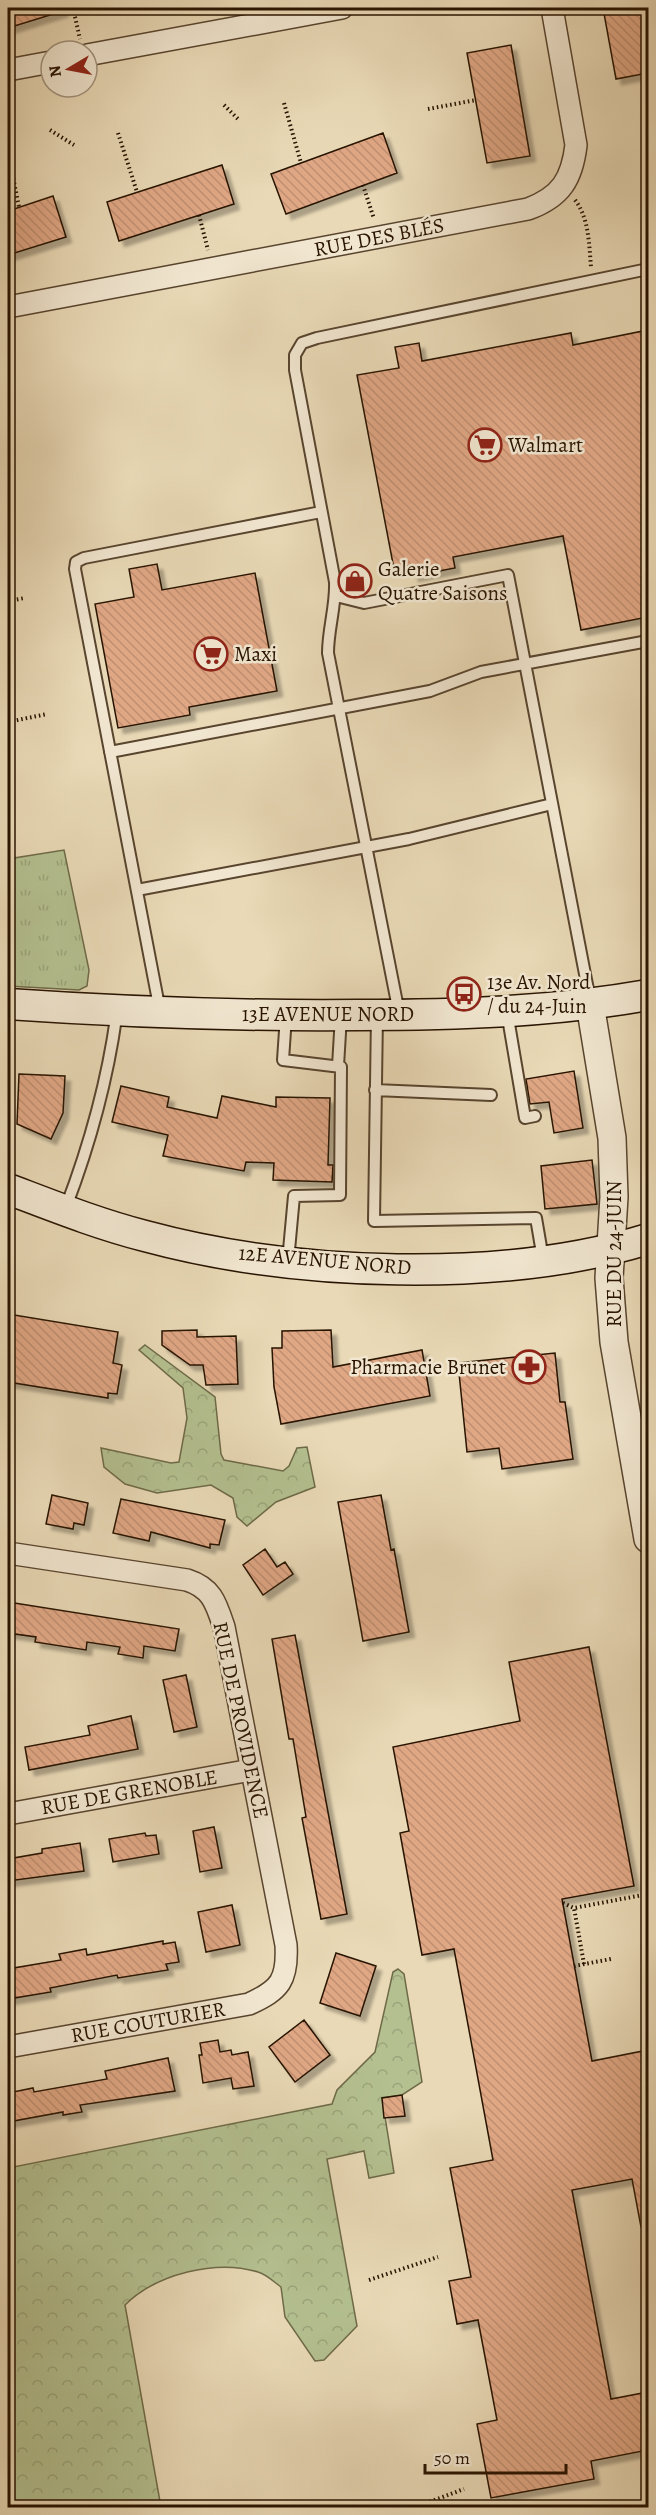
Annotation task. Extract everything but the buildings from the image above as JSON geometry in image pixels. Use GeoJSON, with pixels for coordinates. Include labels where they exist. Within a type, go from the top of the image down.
{"type":"FeatureCollection","features":[{"type":"Feature","properties":{"kind":"main road","name":"13E AVENUE NORD"},"geometry":{"type":"LineString","coordinates":[[8,1004],[117,1011],[388,1015],[507,1012],[590,1004],[648,995]]}},
{"type":"Feature","properties":{"kind":"main road","name":"12E AVENUE NORD"},"geometry":{"type":"LineString","coordinates":[[8,1189],[117,1228],[180,1244],[288,1261],[353,1267],[421,1268],[503,1265],[611,1250],[648,1239]]}},
{"type":"Feature","properties":{"kind":"street"},"geometry":{"type":"LineString","coordinates":[[99,46],[342,8]]}},
{"type":"Feature","properties":{"kind":"street","name":"RUE DES BLÉS"},"geometry":{"type":"LineString","coordinates":[[8,307],[528,209],[552,197],[568,178],[574,164],[576,145],[552,8]]}},
{"type":"Feature","properties":{"kind":"street"},"geometry":{"type":"LineString","coordinates":[[8,70],[39,64]]}},
{"type":"Feature","properties":{"kind":"street","name":"RUE DU 24-JUIN"},"geometry":{"type":"LineString","coordinates":[[590,1004],[612,1138],[614,1197],[609,1278],[614,1342],[648,1539]]}},
{"type":"Feature","properties":{"kind":"street","name":"RUE DE PROVIDENCE"},"geometry":{"type":"LineString","coordinates":[[8,1553],[187,1580],[202,1585],[212,1597],[224,1627],[286,1945],[287,1965],[282,1981]]}},
{"type":"Feature","properties":{"kind":"street","name":"RUE DE GRENOBLE"},"geometry":{"type":"LineString","coordinates":[[8,1814],[251,1770]]}},
{"type":"Feature","properties":{"kind":"street","name":"RUE COUTURIER"},"geometry":{"type":"LineString","coordinates":[[8,2048],[249,2004],[269,1995],[282,1981]]}},
{"type":"Feature","properties":{"kind":"lane"},"geometry":{"type":"LineString","coordinates":[[543,1261],[536,1218],[374,1221],[375,1090],[388,1015],[368,846],[328,653],[328,635],[336,596],[335,582],[295,355],[302,343],[317,338],[648,269]]}},
{"type":"Feature","properties":{"kind":"lane"},"geometry":{"type":"LineString","coordinates":[[160,1012],[75,569],[76,562],[84,558],[321,512]]}},
{"type":"Feature","properties":{"kind":"lane"},"geometry":{"type":"LineString","coordinates":[[336,596],[364,603],[508,575],[590,1004]]}},
{"type":"Feature","properties":{"kind":"lane"},"geometry":{"type":"LineString","coordinates":[[110,752],[430,691],[481,672],[648,641]]}},
{"type":"Feature","properties":{"kind":"lane"},"geometry":{"type":"LineString","coordinates":[[137,890],[419,837],[552,804]]}},
{"type":"Feature","properties":{"kind":"lane"},"geometry":{"type":"LineString","coordinates":[[65,1211],[81,1168],[106,1079],[117,1011]]}},
{"type":"Feature","properties":{"kind":"lane"},"geometry":{"type":"LineString","coordinates":[[507,1012],[525,1118],[535,1116]]}},
{"type":"Feature","properties":{"kind":"lane"},"geometry":{"type":"LineString","coordinates":[[286,1015],[283,1060],[338,1066]]}},
{"type":"Feature","properties":{"kind":"lane"},"geometry":{"type":"LineString","coordinates":[[288,1261],[294,1196],[340,1195],[340,1066],[338,1066],[341,1015]]}},
{"type":"Feature","properties":{"kind":"lane"},"geometry":{"type":"LineString","coordinates":[[375,1090],[491,1095]]}},
{"type":"Feature","properties":{"kind":"path"},"geometry":{"type":"LineString","coordinates":[[73,8],[82,39]]}},
{"type":"Feature","properties":{"kind":"path"},"geometry":{"type":"LineString","coordinates":[[428,109],[476,100]]}},
{"type":"Feature","properties":{"kind":"path"},"geometry":{"type":"LineString","coordinates":[[284,103],[301,164]]}},
{"type":"Feature","properties":{"kind":"path"},"geometry":{"type":"LineString","coordinates":[[224,105],[238,119]]}},
{"type":"Feature","properties":{"kind":"path"},"geometry":{"type":"LineString","coordinates":[[50,130],[74,145]]}},
{"type":"Feature","properties":{"kind":"path"},"geometry":{"type":"LineString","coordinates":[[118,133],[137,192]]}},
{"type":"Feature","properties":{"kind":"path"},"geometry":{"type":"LineString","coordinates":[[8,152],[19,207]]}},
{"type":"Feature","properties":{"kind":"path"},"geometry":{"type":"LineString","coordinates":[[363,186],[380,237]]}},
{"type":"Feature","properties":{"kind":"path"},"geometry":{"type":"LineString","coordinates":[[560,188],[575,199],[582,208],[588,237],[592,281]]}},
{"type":"Feature","properties":{"kind":"path"},"geometry":{"type":"LineString","coordinates":[[199,215],[213,268]]}},
{"type":"Feature","properties":{"kind":"path"},"geometry":{"type":"LineString","coordinates":[[8,601],[25,598]]}},
{"type":"Feature","properties":{"kind":"path"},"geometry":{"type":"LineString","coordinates":[[8,722],[47,714]]}},
{"type":"Feature","properties":{"kind":"path"},"geometry":{"type":"LineString","coordinates":[[563,1903],[574,1908],[648,1894]]}},
{"type":"Feature","properties":{"kind":"path"},"geometry":{"type":"LineString","coordinates":[[574,1908],[584,1964]]}},
{"type":"Feature","properties":{"kind":"path"},"geometry":{"type":"LineString","coordinates":[[574,1966],[611,1959]]}},
{"type":"Feature","properties":{"kind":"path"},"geometry":{"type":"LineString","coordinates":[[369,2280],[438,2257]]}},
{"type":"Feature","properties":{"kind":"path"},"geometry":{"type":"LineString","coordinates":[[413,2508],[464,2489]]}},
{"type":"Feature","properties":{"kind":"green space"},"geometry":{"type":"Polygon","coordinates":[[[64,850],[89,970],[87,986],[79,990],[8,986],[8,859],[64,850]]]}},
{"type":"Feature","properties":{"kind":"green space"},"geometry":{"type":"Polygon","coordinates":[[[145,1345],[215,1397],[221,1454],[224,1460],[283,1471],[289,1466],[297,1448],[307,1447],[315,1487],[276,1502],[247,1526],[237,1517],[233,1498],[211,1485],[157,1493],[125,1484],[104,1467],[101,1448],[171,1463],[179,1462],[187,1418],[183,1388],[139,1350],[145,1345]]]}},
{"type":"Feature","properties":{"kind":"green space"},"geometry":{"type":"Polygon","coordinates":[[[398,1969],[404,1974],[422,2082],[402,2095],[382,2098],[394,2173],[369,2178],[364,2151],[327,2159],[357,2326],[324,2360],[315,2361],[285,2317],[281,2287],[261,2273],[241,2268],[206,2269],[187,2272],[153,2285],[125,2305],[161,2507],[8,2508],[8,2168],[332,2104],[337,2090],[375,2052],[393,1972],[398,1969]]]}},
{"type":"Feature","properties":{"kind":"place","name":"Walmart"},"geometry":{"type":"Point","coordinates":[485,445]}},
{"type":"Feature","properties":{"kind":"place","name":"Galerie Quatre Saisons"},"geometry":{"type":"Point","coordinates":[355,581]}},
{"type":"Feature","properties":{"kind":"place","name":"Maxi"},"geometry":{"type":"Point","coordinates":[211,654]}},
{"type":"Feature","properties":{"kind":"place","name":"13e Av. Nord / du 24-Juin"},"geometry":{"type":"Point","coordinates":[464,994]}},
{"type":"Feature","properties":{"kind":"place","name":"Pharmacie Brunet"},"geometry":{"type":"Point","coordinates":[529,1367]}}]}
